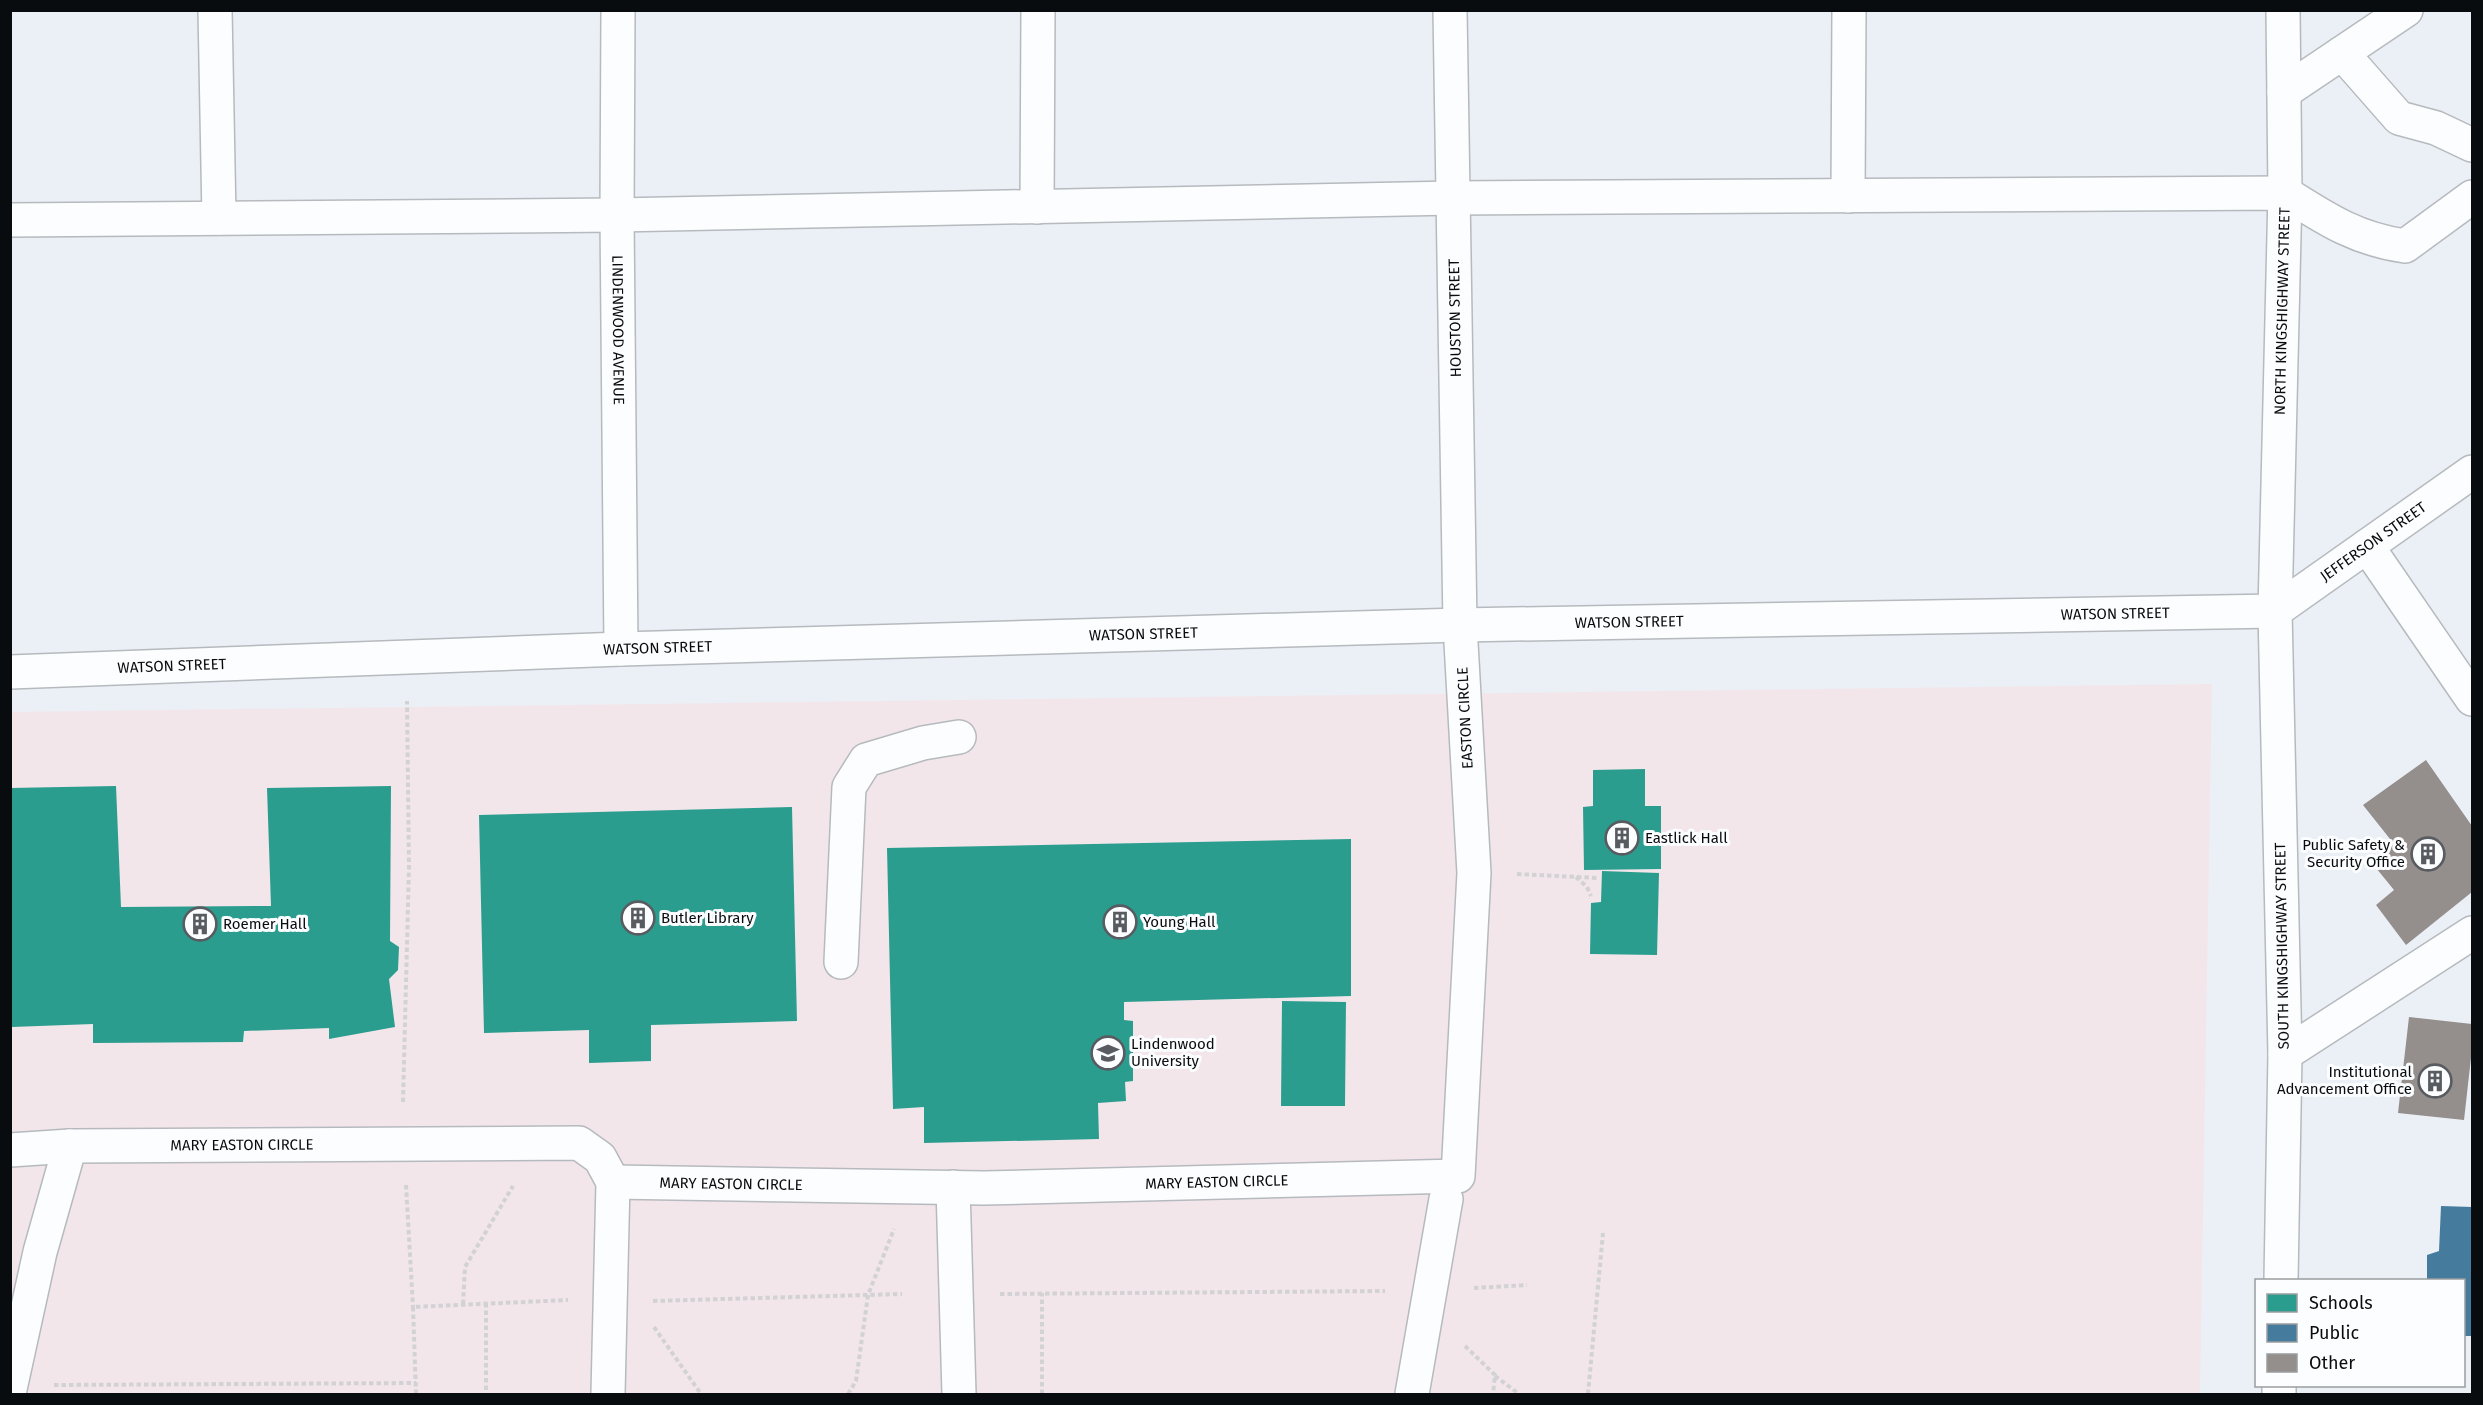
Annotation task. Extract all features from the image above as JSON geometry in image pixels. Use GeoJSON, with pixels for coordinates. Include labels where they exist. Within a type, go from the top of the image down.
{"type":"FeatureCollection","features":[{"type":"Feature","properties":{"kind":"street"},"geometry":{"type":"LineString","coordinates":[[215,10],[219,218]]}},
{"type":"Feature","properties":{"kind":"street","name":"LINDENWOOD AVENUE"},"geometry":{"type":"LineString","coordinates":[[618,10],[617,215],[621,649]]}},
{"type":"Feature","properties":{"kind":"street"},"geometry":{"type":"LineString","coordinates":[[1037,207],[1038,10]]}},
{"type":"Feature","properties":{"kind":"street","name":"HOUSTON STREET"},"geometry":{"type":"LineString","coordinates":[[1450,10],[1460,625]]}},
{"type":"Feature","properties":{"kind":"street"},"geometry":{"type":"LineString","coordinates":[[1848,196],[1849,10]]}},
{"type":"Feature","properties":{"kind":"street","name":"NORTH KINGSHIGHWAY STREET"},"geometry":{"type":"LineString","coordinates":[[2275,611],[2285,193],[2283,10]]}},
{"type":"Feature","properties":{"kind":"street"},"geometry":{"type":"LineString","coordinates":[[2284,92],[2406,10]]}},
{"type":"Feature","properties":{"kind":"street"},"geometry":{"type":"LineString","coordinates":[[2342,54],[2399,118],[2436,128],[2472,145]]}},
{"type":"Feature","properties":{"kind":"street"},"geometry":{"type":"LineString","coordinates":[[10,220],[617,215],[1453,198],[2285,193],[2343,229],[2378,242],[2405,246],[2472,197]]}},
{"type":"Feature","properties":{"kind":"street","name":"JEFFERSON STREET"},"geometry":{"type":"LineString","coordinates":[[2275,611],[2472,472]]}},
{"type":"Feature","properties":{"kind":"street"},"geometry":{"type":"LineString","coordinates":[[2367,546],[2472,699]]}},
{"type":"Feature","properties":{"kind":"street","name":"WATSON STREET"},"geometry":{"type":"LineString","coordinates":[[10,672],[621,649],[1460,625],[2275,611]]}},
{"type":"Feature","properties":{"kind":"street","name":"SOUTH KINGSHIGHWAY STREET"},"geometry":{"type":"LineString","coordinates":[[2275,611],[2285,1054],[2281,1279]]}},
{"type":"Feature","properties":{"kind":"street","name":"EASTON CIRCLE"},"geometry":{"type":"LineString","coordinates":[[1460,625],[1470,812]]}},
{"type":"Feature","properties":{"kind":"street"},"geometry":{"type":"LineString","coordinates":[[841,962],[849,787],[866,760],[923,742],[959,737]]}},
{"type":"Feature","properties":{"kind":"street","name":"MARY EASTON CIRCLE"},"geometry":{"type":"LineString","coordinates":[[10,1150],[70,1146],[579,1143],[600,1158],[613,1182],[953,1187],[1458,1176],[1474,873],[1470,812]]}},
{"type":"Feature","properties":{"kind":"street"},"geometry":{"type":"LineString","coordinates":[[2285,1054],[2472,933]]}},
{"type":"Feature","properties":{"kind":"street"},"geometry":{"type":"LineString","coordinates":[[11,1387],[40,1252],[70,1146]]}},
{"type":"Feature","properties":{"kind":"street"},"geometry":{"type":"LineString","coordinates":[[608,1395],[613,1182]]}},
{"type":"Feature","properties":{"kind":"street"},"geometry":{"type":"LineString","coordinates":[[953,1187],[959,1395]]}},
{"type":"Feature","properties":{"kind":"street"},"geometry":{"type":"LineString","coordinates":[[1412,1395],[1446,1199]]}},
{"type":"Feature","properties":{"kind":"path"},"geometry":{"type":"LineString","coordinates":[[403,1113],[409,866],[406,695]]}},
{"type":"Feature","properties":{"kind":"path"},"geometry":{"type":"LineString","coordinates":[[1474,873],[1597,878]]}},
{"type":"Feature","properties":{"kind":"path"},"geometry":{"type":"LineString","coordinates":[[1575,876],[1587,887],[1591,896]]}},
{"type":"Feature","properties":{"kind":"path"},"geometry":{"type":"LineString","coordinates":[[463,1304],[465,1267],[538,1144]]}},
{"type":"Feature","properties":{"kind":"path"},"geometry":{"type":"LineString","coordinates":[[406,1183],[416,1395]]}},
{"type":"Feature","properties":{"kind":"path"},"geometry":{"type":"LineString","coordinates":[[848,1395],[856,1381],[868,1295],[898,1220]]}},
{"type":"Feature","properties":{"kind":"path"},"geometry":{"type":"LineString","coordinates":[[1588,1395],[1603,1233]]}},
{"type":"Feature","properties":{"kind":"path"},"geometry":{"type":"LineString","coordinates":[[998,1294],[1431,1290],[1527,1285]]}},
{"type":"Feature","properties":{"kind":"path"},"geometry":{"type":"LineString","coordinates":[[1042,1293],[1042,1395]]}},
{"type":"Feature","properties":{"kind":"path"},"geometry":{"type":"LineString","coordinates":[[649,1301],[902,1294]]}},
{"type":"Feature","properties":{"kind":"path"},"geometry":{"type":"LineString","coordinates":[[413,1307],[568,1300]]}},
{"type":"Feature","properties":{"kind":"path"},"geometry":{"type":"LineString","coordinates":[[486,1303],[486,1395]]}},
{"type":"Feature","properties":{"kind":"path"},"geometry":{"type":"LineString","coordinates":[[650,1320],[701,1395]]}},
{"type":"Feature","properties":{"kind":"path"},"geometry":{"type":"LineString","coordinates":[[1495,1376],[1519,1395]]}},
{"type":"Feature","properties":{"kind":"path"},"geometry":{"type":"LineString","coordinates":[[11,1387],[416,1383]]}},
{"type":"Feature","properties":{"kind":"shaded area","name":"Lindenwood University"},"geometry":{"type":"Polygon","coordinates":[[[2212,684],[2200,1394],[11,1394],[10,712],[2212,684]]]}},
{"type":"Feature","properties":{"kind":"building: Schools","name":"Eastlick Hall"},"geometry":{"type":"Polygon","coordinates":[[[1645,769],[1645,806],[1661,806],[1661,869],[1584,870],[1583,807],[1593,806],[1593,770],[1645,769]]]}},
{"type":"Feature","properties":{"kind":"building: Schools","name":"Roemer Hall"},"geometry":{"type":"Polygon","coordinates":[[[116,786],[121,907],[271,906],[267,788],[391,786],[390,941],[399,947],[398,970],[389,979],[395,1027],[329,1039],[329,1028],[244,1031],[243,1042],[93,1043],[93,1024],[12,1027],[10,788],[116,786]]]}},
{"type":"Feature","properties":{"kind":"building: Schools","name":"Butler Library"},"geometry":{"type":"Polygon","coordinates":[[[792,807],[797,1021],[651,1025],[651,1061],[589,1063],[589,1030],[484,1033],[479,815],[792,807]]]}},
{"type":"Feature","properties":{"kind":"building: Schools","name":"Young Hall"},"geometry":{"type":"Polygon","coordinates":[[[1351,839],[1351,996],[1124,1002],[1124,1020],[1133,1021],[1133,1081],[1125,1082],[1126,1101],[1098,1103],[1099,1139],[924,1143],[924,1107],[893,1109],[887,848],[1351,839]]]}},
{"type":"Feature","properties":{"kind":"building: Schools","name":"Eastlick Hall"},"geometry":{"type":"Polygon","coordinates":[[[1602,871],[1659,873],[1657,955],[1590,954],[1591,903],[1601,902],[1602,871]]]}},
{"type":"Feature","properties":{"kind":"building: Schools"},"geometry":{"type":"Polygon","coordinates":[[[1282,1001],[1346,1002],[1345,1106],[1281,1106],[1282,1001]]]}},
{"type":"Feature","properties":{"kind":"building: Public"},"geometry":{"type":"Polygon","coordinates":[[[2441,1206],[2472,1207],[2472,1336],[2465,1336],[2465,1279],[2427,1279],[2427,1255],[2439,1251],[2441,1206]]]}},
{"type":"Feature","properties":{"kind":"building: Other","name":"Public Safety & Security Office"},"geometry":{"type":"Polygon","coordinates":[[[2426,760],[2472,826],[2472,892],[2406,945],[2376,905],[2394,890],[2372,863],[2394,844],[2363,805],[2426,760]]]}},
{"type":"Feature","properties":{"kind":"building: Other","name":"Institutional Advancement Office"},"geometry":{"type":"Polygon","coordinates":[[[2409,1017],[2472,1024],[2472,1049],[2464,1120],[2398,1113],[2409,1017]]]}},
{"type":"Feature","properties":{"kind":"place","name":"Eastlick Hall"},"geometry":{"type":"Point","coordinates":[1622,838]}},
{"type":"Feature","properties":{"kind":"place","name":"Public Safety & Security Office"},"geometry":{"type":"Point","coordinates":[2428,854]}},
{"type":"Feature","properties":{"kind":"place","name":"Butler Library"},"geometry":{"type":"Point","coordinates":[638,918]}},
{"type":"Feature","properties":{"kind":"place","name":"Young Hall"},"geometry":{"type":"Point","coordinates":[1120,922]}},
{"type":"Feature","properties":{"kind":"place","name":"Roemer Hall"},"geometry":{"type":"Point","coordinates":[200,924]}},
{"type":"Feature","properties":{"kind":"place","name":"Lindenwood University"},"geometry":{"type":"Point","coordinates":[1108,1053]}},
{"type":"Feature","properties":{"kind":"place","name":"Institutional Advancement Office"},"geometry":{"type":"Point","coordinates":[2435,1081]}}]}
